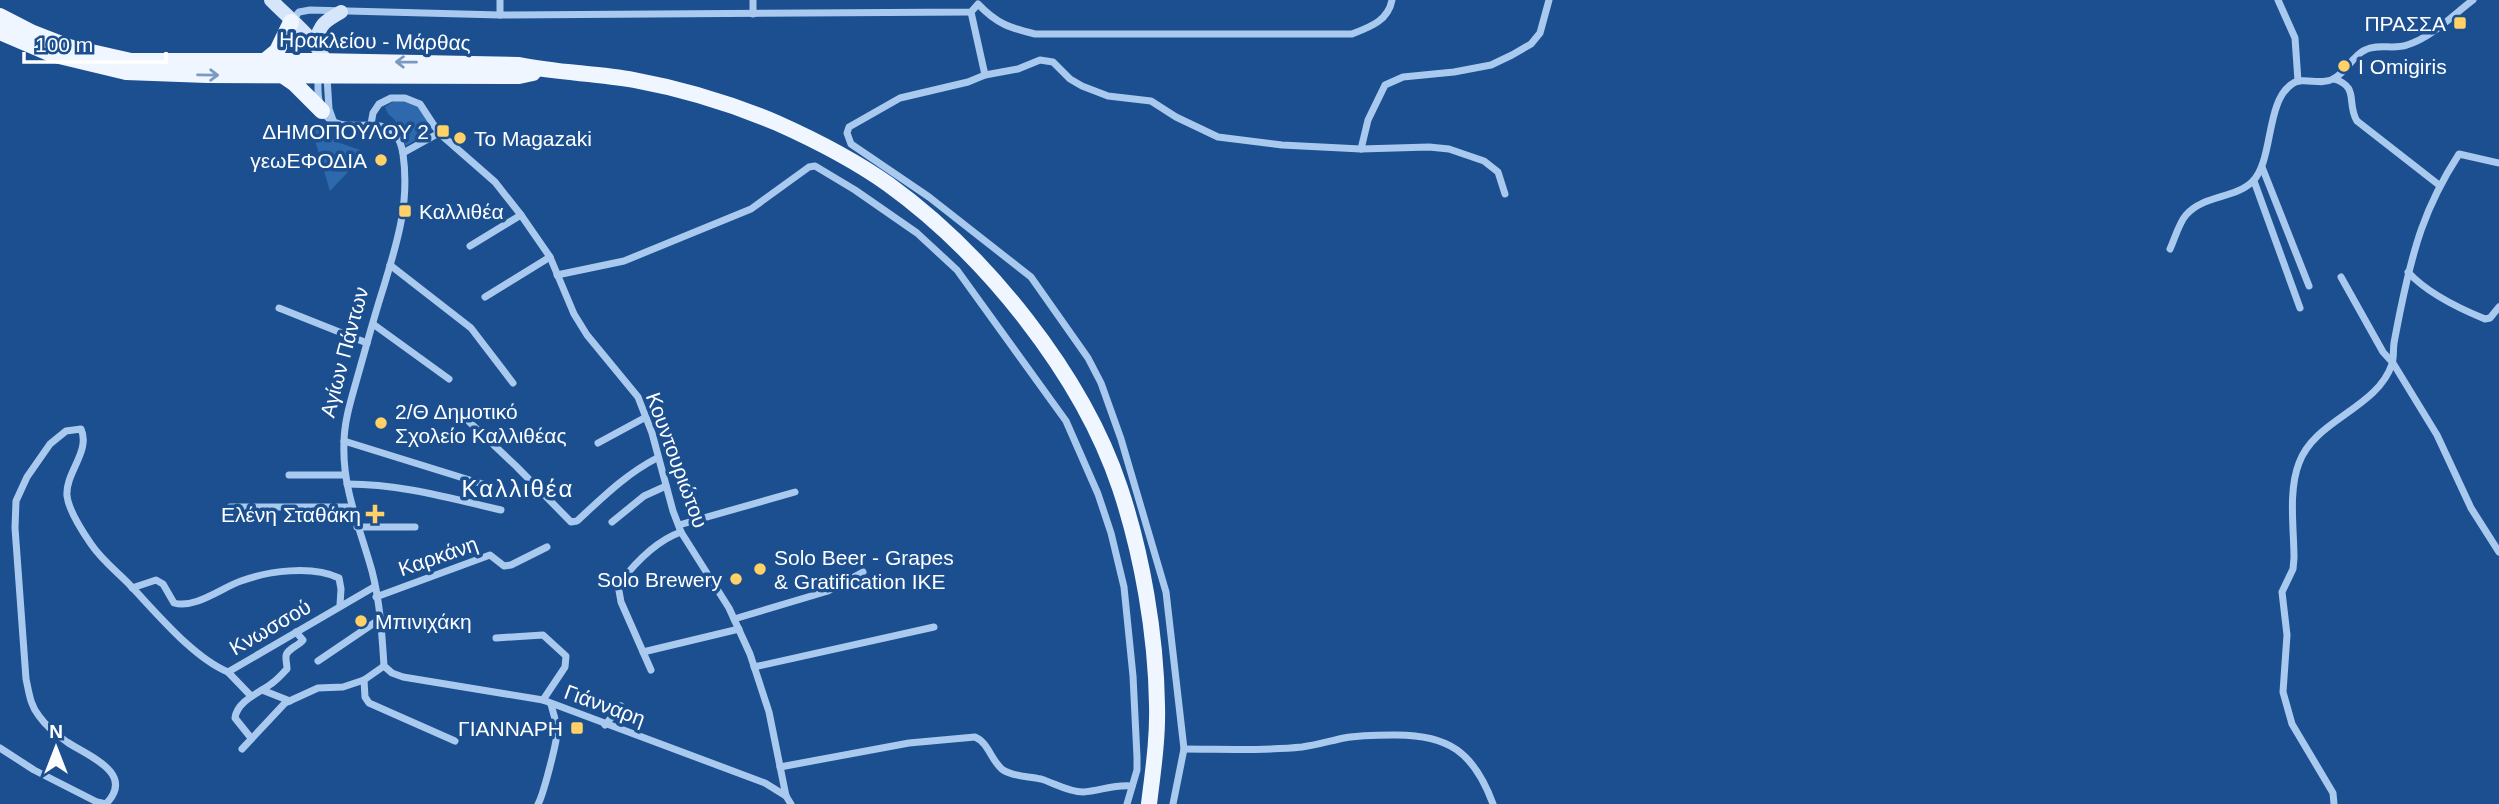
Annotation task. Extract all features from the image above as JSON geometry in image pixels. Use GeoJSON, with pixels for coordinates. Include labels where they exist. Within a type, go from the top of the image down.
{"type":"FeatureCollection","features":[{"type":"Feature","properties":{"kind":"main road","name":"Ηρακλείου - Μάρθας"},"geometry":{"type":"LineString","coordinates":[[0,16],[69,47],[131,61],[266,60],[519,76],[548,71],[583,72],[623,78],[729,105],[828,148],[887,183],[933,219],[991,278],[1042,342],[1099,437],[1119,485],[1135,536],[1150,625],[1157,704],[1155,756],[1149,804]]}},
{"type":"Feature","properties":{"kind":"main road"},"geometry":{"type":"LineString","coordinates":[[266,60],[277,51],[291,22]]}},
{"type":"Feature","properties":{"kind":"main road","name":"Ηρακλείου - Μάρθας"},"geometry":{"type":"LineString","coordinates":[[0,32],[51,54],[126,72],[282,75],[320,63]]}},
{"type":"Feature","properties":{"kind":"main road"},"geometry":{"type":"LineString","coordinates":[[282,75],[328,116]]}},
{"type":"Feature","properties":{"kind":"street"},"geometry":{"type":"LineString","coordinates":[[271,0],[291,22],[299,39],[320,63],[328,116]]}},
{"type":"Feature","properties":{"kind":"street"},"geometry":{"type":"LineString","coordinates":[[500,0],[500,15]]}},
{"type":"Feature","properties":{"kind":"street"},"geometry":{"type":"LineString","coordinates":[[753,0],[753,14]]}},
{"type":"Feature","properties":{"kind":"street"},"geometry":{"type":"LineString","coordinates":[[291,22],[299,12],[310,10],[500,15],[971,12],[980,2],[993,19],[1010,28],[1035,34],[1352,34],[1379,23],[1392,5],[1392,0]]}},
{"type":"Feature","properties":{"kind":"street"},"geometry":{"type":"LineString","coordinates":[[1361,149],[1372,110],[1385,85],[1404,76],[1454,72],[1491,65],[1513,55],[1531,44],[1540,33],[1549,0]]}},
{"type":"Feature","properties":{"kind":"street"},"geometry":{"type":"LineString","coordinates":[[2278,0],[2295,38],[2298,81]]}},
{"type":"Feature","properties":{"kind":"street"},"geometry":{"type":"LineString","coordinates":[[2334,79],[2361,51],[2371,47],[2407,46],[2473,0]]}},
{"type":"Feature","properties":{"kind":"street"},"geometry":{"type":"LineString","coordinates":[[328,116],[320,63],[320,27],[341,12]]}},
{"type":"Feature","properties":{"kind":"street"},"geometry":{"type":"LineString","coordinates":[[971,12],[985,75]]}},
{"type":"Feature","properties":{"kind":"street"},"geometry":{"type":"LineString","coordinates":[[1173,804],[1184,750],[1166,592],[1149,527],[1112,410],[1088,358],[1031,277],[929,197],[851,144],[847,133],[849,127],[900,98],[1018,69],[1034,61],[1046,61],[1058,65],[1070,79],[1082,86],[1108,96],[1151,101],[1176,117],[1218,137],[1282,145],[1361,149],[1450,149],[1483,161],[1498,172],[1505,194]]}},
{"type":"Feature","properties":{"kind":"street"},"geometry":{"type":"LineString","coordinates":[[2170,248],[2186,215],[2200,205],[2238,192],[2254,181],[2262,167],[2269,129],[2278,104],[2289,86],[2298,81],[2334,79],[2345,82],[2357,121],[2439,185]]}},
{"type":"Feature","properties":{"kind":"street","name":"Κουντουριώτου"},"geometry":{"type":"LineString","coordinates":[[371,124],[373,113],[379,104],[391,98],[405,98],[420,104],[439,133],[495,182],[521,215],[550,257],[574,314],[587,335],[638,397],[680,529],[720,592],[754,667],[769,712],[786,796],[791,804]]}},
{"type":"Feature","properties":{"kind":"street"},"geometry":{"type":"LineString","coordinates":[[328,116],[346,126],[371,124],[394,132],[402,153],[439,133]]}},
{"type":"Feature","properties":{"kind":"street","name":"Αγίων Πάντων"},"geometry":{"type":"LineString","coordinates":[[384,666],[372,572],[352,507],[346,479],[344,442],[348,409],[399,238],[403,206],[402,153]]}},
{"type":"Feature","properties":{"kind":"street"},"geometry":{"type":"LineString","coordinates":[[2334,804],[2333,793],[2292,724],[2283,692],[2287,635],[2281,592],[2293,569],[2294,488],[2298,465],[2304,451],[2316,436],[2371,393],[2393,363],[2394,344],[2408,272],[2421,226],[2439,185],[2459,154],[2499,163]]}},
{"type":"Feature","properties":{"kind":"street"},"geometry":{"type":"LineString","coordinates":[[557,275],[624,261],[751,209],[809,167],[815,166],[917,233],[957,270],[1066,421],[1102,507],[1118,557],[1124,587],[1133,676],[1137,757],[1137,770],[1127,804]]}},
{"type":"Feature","properties":{"kind":"street"},"geometry":{"type":"LineString","coordinates":[[2262,167],[2309,286]]}},
{"type":"Feature","properties":{"kind":"street"},"geometry":{"type":"LineString","coordinates":[[2254,181],[2300,308]]}},
{"type":"Feature","properties":{"kind":"street"},"geometry":{"type":"LineString","coordinates":[[470,246],[521,215]]}},
{"type":"Feature","properties":{"kind":"street"},"geometry":{"type":"LineString","coordinates":[[485,297],[550,257]]}},
{"type":"Feature","properties":{"kind":"street"},"geometry":{"type":"LineString","coordinates":[[390,265],[471,328],[513,383]]}},
{"type":"Feature","properties":{"kind":"street"},"geometry":{"type":"LineString","coordinates":[[2408,272],[2417,282],[2433,292],[2485,319],[2490,318],[2499,307]]}},
{"type":"Feature","properties":{"kind":"street"},"geometry":{"type":"LineString","coordinates":[[2341,277],[2383,352],[2393,363],[2437,435],[2471,508],[2499,552]]}},
{"type":"Feature","properties":{"kind":"street"},"geometry":{"type":"LineString","coordinates":[[279,308],[367,343]]}},
{"type":"Feature","properties":{"kind":"street"},"geometry":{"type":"LineString","coordinates":[[373,324],[449,379]]}},
{"type":"Feature","properties":{"kind":"street"},"geometry":{"type":"LineString","coordinates":[[463,416],[571,522],[577,521],[612,487],[636,469],[657,458]]}},
{"type":"Feature","properties":{"kind":"street"},"geometry":{"type":"LineString","coordinates":[[598,443],[646,417]]}},
{"type":"Feature","properties":{"kind":"street","name":"Κνωσσού"},"geometry":{"type":"LineString","coordinates":[[0,748],[34,771],[97,803],[106,804],[113,794],[116,781],[112,773],[66,741],[39,717],[31,701],[26,679],[15,528],[16,501],[40,456],[66,431],[81,429],[83,433],[83,445],[67,485],[70,506],[90,542],[167,625],[215,667],[228,671],[374,587]]}},
{"type":"Feature","properties":{"kind":"street"},"geometry":{"type":"LineString","coordinates":[[344,442],[489,486]]}},
{"type":"Feature","properties":{"kind":"street"},"geometry":{"type":"LineString","coordinates":[[289,475],[346,479],[415,489],[501,510]]}},
{"type":"Feature","properties":{"kind":"street"},"geometry":{"type":"LineString","coordinates":[[612,522],[645,496],[666,486]]}},
{"type":"Feature","properties":{"kind":"street"},"geometry":{"type":"LineString","coordinates":[[651,670],[621,602],[618,585],[657,544],[680,529],[794,492]]}},
{"type":"Feature","properties":{"kind":"street"},"geometry":{"type":"LineString","coordinates":[[230,507],[352,507]]}},
{"type":"Feature","properties":{"kind":"street"},"geometry":{"type":"LineString","coordinates":[[357,527],[415,527]]}},
{"type":"Feature","properties":{"kind":"street","name":"Καρκάνη"},"geometry":{"type":"LineString","coordinates":[[376,597],[490,555],[501,565],[511,565],[547,547]]}},
{"type":"Feature","properties":{"kind":"street"},"geometry":{"type":"LineString","coordinates":[[130,585],[156,580],[163,584],[174,603],[187,604],[265,573],[310,572],[339,578],[340,605]]}},
{"type":"Feature","properties":{"kind":"street"},"geometry":{"type":"LineString","coordinates":[[734,620],[818,595],[863,572]]}},
{"type":"Feature","properties":{"kind":"street"},"geometry":{"type":"LineString","coordinates":[[318,661],[380,619]]}},
{"type":"Feature","properties":{"kind":"street"},"geometry":{"type":"LineString","coordinates":[[754,667],[934,627]]}},
{"type":"Feature","properties":{"kind":"street"},"geometry":{"type":"LineString","coordinates":[[643,652],[739,629]]}},
{"type":"Feature","properties":{"kind":"street"},"geometry":{"type":"LineString","coordinates":[[251,738],[235,718],[236,712],[251,696],[273,683],[288,668],[285,657],[287,652],[303,640],[296,632]]}},
{"type":"Feature","properties":{"kind":"street"},"geometry":{"type":"LineString","coordinates":[[496,638],[543,635],[566,656],[565,667],[543,700]]}},
{"type":"Feature","properties":{"kind":"street"},"geometry":{"type":"LineString","coordinates":[[242,748],[285,703],[318,688],[343,687],[364,680],[384,666]]}},
{"type":"Feature","properties":{"kind":"street","name":"Γιάνναρη"},"geometry":{"type":"LineString","coordinates":[[384,666],[403,677],[543,700],[765,783],[786,796]]}},
{"type":"Feature","properties":{"kind":"street"},"geometry":{"type":"LineString","coordinates":[[228,671],[251,696]]}},
{"type":"Feature","properties":{"kind":"street"},"geometry":{"type":"LineString","coordinates":[[364,680],[365,697],[369,703],[456,741]]}},
{"type":"Feature","properties":{"kind":"street"},"geometry":{"type":"LineString","coordinates":[[261,690],[291,701]]}},
{"type":"Feature","properties":{"kind":"street"},"geometry":{"type":"LineString","coordinates":[[538,804],[548,778],[557,733],[551,704]]}},
{"type":"Feature","properties":{"kind":"street"},"geometry":{"type":"LineString","coordinates":[[605,725],[621,706]]}},
{"type":"Feature","properties":{"kind":"street"},"geometry":{"type":"LineString","coordinates":[[1184,750],[1299,747],[1344,738],[1417,734],[1444,741],[1456,749],[1477,771],[1493,804]]}},
{"type":"Feature","properties":{"kind":"street"},"geometry":{"type":"LineString","coordinates":[[780,767],[909,743],[975,737],[982,740],[995,762],[1004,771],[1015,775],[1040,779],[1080,792],[1118,784],[1132,786]]}},
{"type":"Feature","properties":{"kind":"shaded area"},"geometry":{"type":"Polygon","coordinates":[[[400,97],[423,109],[433,129],[406,146],[395,120],[385,107],[400,97]]]}},
{"type":"Feature","properties":{"kind":"shaded area"},"geometry":{"type":"Polygon","coordinates":[[[310,124],[337,142],[360,150],[362,157],[330,191],[310,124]]]}},
{"type":"Feature","properties":{"kind":"place","name":"ΠΡΑΣΣΑ"},"geometry":{"type":"Point","coordinates":[2460,23]}},
{"type":"Feature","properties":{"kind":"place","name":"I Omigiris"},"geometry":{"type":"Point","coordinates":[2344,66]}},
{"type":"Feature","properties":{"kind":"place","name":"ΔΗΜΟΠΟΥΛΟΥ 2"},"geometry":{"type":"Point","coordinates":[443,131]}},
{"type":"Feature","properties":{"kind":"place","name":"To Magazaki"},"geometry":{"type":"Point","coordinates":[460,138]}},
{"type":"Feature","properties":{"kind":"place","name":"γεωΕΦΟΔΙΑ"},"geometry":{"type":"Point","coordinates":[381,160]}},
{"type":"Feature","properties":{"kind":"place","name":"Καλλιθέα"},"geometry":{"type":"Point","coordinates":[405,211]}},
{"type":"Feature","properties":{"kind":"place","name":"2/Θ Δημοτικό Σχολείο Καλλιθέας"},"geometry":{"type":"Point","coordinates":[381,423]}},
{"type":"Feature","properties":{"kind":"place","name":"Ελένη Σταθάκη"},"geometry":{"type":"Point","coordinates":[375,514]}},
{"type":"Feature","properties":{"kind":"place","name":"Solo Beer - Grapes & Gratification IKE"},"geometry":{"type":"Point","coordinates":[760,569]}},
{"type":"Feature","properties":{"kind":"place","name":"Solo Brewery"},"geometry":{"type":"Point","coordinates":[736,579]}},
{"type":"Feature","properties":{"kind":"place","name":"Μπινιχάκη"},"geometry":{"type":"Point","coordinates":[361,621]}},
{"type":"Feature","properties":{"kind":"place","name":"ΓΙΑΝΝΑΡΗ"},"geometry":{"type":"Point","coordinates":[577,728]}},
{"type":"Feature","properties":{"kind":"district","name":"Καλλιθέα"},"geometry":{"type":"Point","coordinates":[518,488]}}]}
